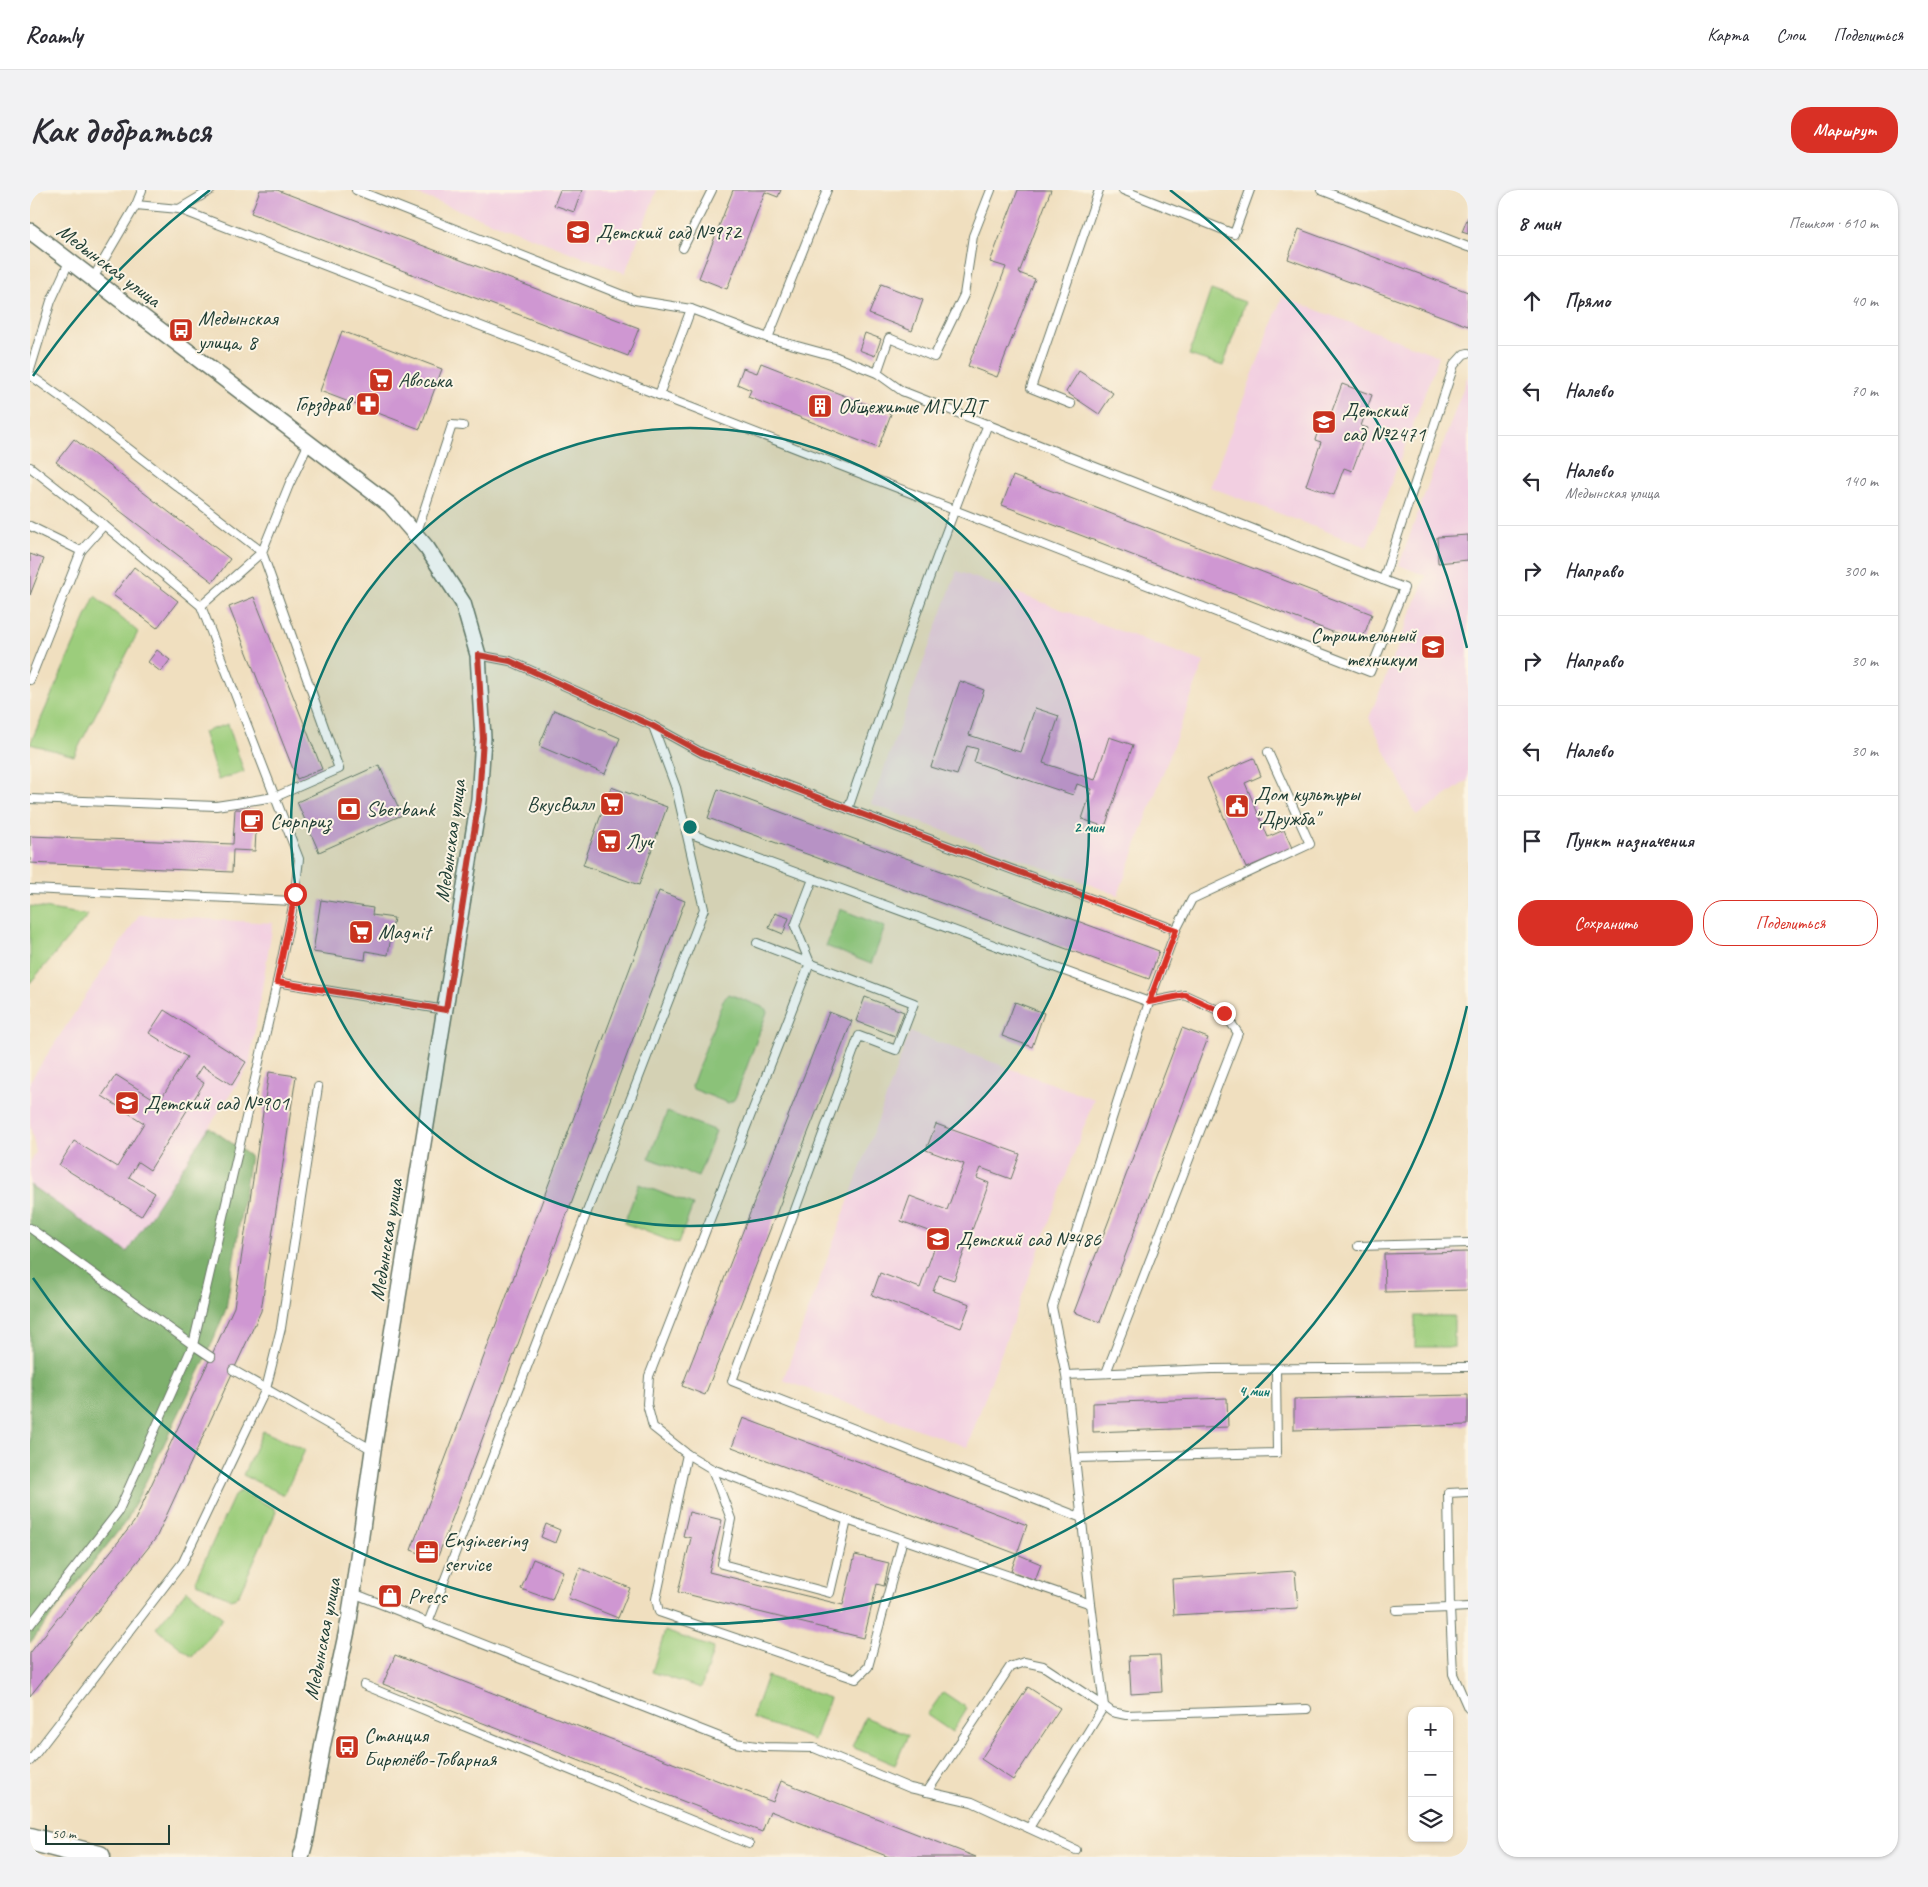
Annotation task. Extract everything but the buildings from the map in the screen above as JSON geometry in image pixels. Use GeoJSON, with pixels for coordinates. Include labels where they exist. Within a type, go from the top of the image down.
{"type":"FeatureCollection","features":[{"type":"Feature","properties":{"kind":"street","name":"Медынская улица"},"geometry":{"type":"LineString","coordinates":[[30,231],[390,505],[427,548],[463,603],[478,655],[483,738],[479,800],[373,1450],[349,1621],[301,1857]]}},
{"type":"Feature","properties":{"kind":"street"},"geometry":{"type":"LineString","coordinates":[[30,1839],[99,1857]]}},
{"type":"Feature","properties":{"kind":"lane"},"geometry":{"type":"LineString","coordinates":[[92,280],[136,205],[142,190]]}},
{"type":"Feature","properties":{"kind":"lane"},"geometry":{"type":"LineString","coordinates":[[179,209],[211,190]]}},
{"type":"Feature","properties":{"kind":"lane"},"geometry":{"type":"LineString","coordinates":[[136,205],[179,209],[1370,672],[1404,588],[902,391],[877,373],[834,356],[768,338],[691,309],[635,300],[356,190]]}},
{"type":"Feature","properties":{"kind":"lane"},"geometry":{"type":"LineString","coordinates":[[683,248],[712,190]]}},
{"type":"Feature","properties":{"kind":"lane"},"geometry":{"type":"LineString","coordinates":[[768,338],[827,190]]}},
{"type":"Feature","properties":{"kind":"lane"},"geometry":{"type":"LineString","coordinates":[[877,373],[889,338],[934,357],[964,295],[973,236],[990,190]]}},
{"type":"Feature","properties":{"kind":"lane"},"geometry":{"type":"LineString","coordinates":[[1071,404],[1031,388],[1099,190]]}},
{"type":"Feature","properties":{"kind":"lane"},"geometry":{"type":"LineString","coordinates":[[1123,190],[1234,234],[1250,190]]}},
{"type":"Feature","properties":{"kind":"lane"},"geometry":{"type":"LineString","coordinates":[[1321,190],[1468,247]]}},
{"type":"Feature","properties":{"kind":"lane"},"geometry":{"type":"LineString","coordinates":[[30,370],[52,301],[69,262]]}},
{"type":"Feature","properties":{"kind":"lane"},"geometry":{"type":"LineString","coordinates":[[659,395],[691,309]]}},
{"type":"Feature","properties":{"kind":"lane"},"geometry":{"type":"LineString","coordinates":[[1383,580],[1454,365],[1464,354],[1468,353]]}},
{"type":"Feature","properties":{"kind":"lane"},"geometry":{"type":"LineString","coordinates":[[30,375],[80,411],[262,552],[339,770],[275,797],[216,806],[30,799]]}},
{"type":"Feature","properties":{"kind":"lane"},"geometry":{"type":"LineString","coordinates":[[848,809],[914,617],[988,424]]}},
{"type":"Feature","properties":{"kind":"lane"},"geometry":{"type":"LineString","coordinates":[[416,535],[452,425],[463,426]]}},
{"type":"Feature","properties":{"kind":"lane"},"geometry":{"type":"LineString","coordinates":[[201,606],[262,552],[289,485],[309,443]]}},
{"type":"Feature","properties":{"kind":"lane"},"geometry":{"type":"LineString","coordinates":[[30,1625],[118,1512],[193,1345],[277,982],[294,901],[299,859],[201,606],[104,525],[31,471]]}},
{"type":"Feature","properties":{"kind":"lane"},"geometry":{"type":"LineString","coordinates":[[30,680],[82,551],[104,525]]}},
{"type":"Feature","properties":{"kind":"lane"},"geometry":{"type":"LineString","coordinates":[[30,526],[82,551]]}},
{"type":"Feature","properties":{"kind":"lane"},"geometry":{"type":"LineString","coordinates":[[478,655],[510,661],[653,726],[702,753],[1176,930]]}},
{"type":"Feature","properties":{"kind":"lane"},"geometry":{"type":"LineString","coordinates":[[428,1623],[704,909],[676,788],[653,726]]}},
{"type":"Feature","properties":{"kind":"lane"},"geometry":{"type":"LineString","coordinates":[[1029,1828],[1104,1706],[1066,1375],[1052,1307],[1149,1002],[1176,930],[1192,899],[1310,844],[1268,752]]}},
{"type":"Feature","properties":{"kind":"lane"},"geometry":{"type":"LineString","coordinates":[[686,832],[1149,1002],[1185,995],[1224,1013],[1238,1033],[1106,1373]]}},
{"type":"Feature","properties":{"kind":"lane"},"geometry":{"type":"LineString","coordinates":[[813,879],[795,926],[810,963],[649,1376],[647,1404],[653,1427],[687,1454],[712,1469],[847,1520],[1091,1604]]}},
{"type":"Feature","properties":{"kind":"lane"},"geometry":{"type":"LineString","coordinates":[[30,889],[294,901]]}},
{"type":"Feature","properties":{"kind":"lane"},"geometry":{"type":"LineString","coordinates":[[757,943],[914,1003],[896,1050],[859,1036],[732,1381],[1082,1518]]}},
{"type":"Feature","properties":{"kind":"lane"},"geometry":{"type":"LineString","coordinates":[[277,982],[446,1010]]}},
{"type":"Feature","properties":{"kind":"lane"},"geometry":{"type":"LineString","coordinates":[[30,1761],[183,1562],[266,1389],[281,1328],[318,1088]]}},
{"type":"Feature","properties":{"kind":"lane"},"geometry":{"type":"LineString","coordinates":[[30,1228],[211,1356]]}},
{"type":"Feature","properties":{"kind":"lane"},"geometry":{"type":"LineString","coordinates":[[1358,1246],[1468,1243]]}},
{"type":"Feature","properties":{"kind":"lane"},"geometry":{"type":"LineString","coordinates":[[1066,1375],[1210,1369],[1468,1367]]}},
{"type":"Feature","properties":{"kind":"lane"},"geometry":{"type":"LineString","coordinates":[[1076,1458],[1278,1453],[1276,1369]]}},
{"type":"Feature","properties":{"kind":"lane"},"geometry":{"type":"LineString","coordinates":[[233,1370],[373,1450]]}},
{"type":"Feature","properties":{"kind":"lane"},"geometry":{"type":"LineString","coordinates":[[687,1454],[656,1599],[659,1612],[856,1679],[868,1667],[903,1539]]}},
{"type":"Feature","properties":{"kind":"lane"},"geometry":{"type":"LineString","coordinates":[[712,1469],[731,1519],[722,1564],[830,1593],[847,1520]]}},
{"type":"Feature","properties":{"kind":"lane"},"geometry":{"type":"LineString","coordinates":[[1468,1492],[1448,1493],[1452,1674],[1468,1708]]}},
{"type":"Feature","properties":{"kind":"lane"},"geometry":{"type":"LineString","coordinates":[[353,1593],[735,1744],[764,1747],[814,1748],[910,1788],[972,1802],[1076,1850]]}},
{"type":"Feature","properties":{"kind":"lane"},"geometry":{"type":"LineString","coordinates":[[1396,1610],[1468,1607]]}},
{"type":"Feature","properties":{"kind":"lane"},"geometry":{"type":"LineString","coordinates":[[927,1792],[1010,1667],[1024,1662],[1043,1666],[1112,1712],[1126,1715],[1307,1709]]}},
{"type":"Feature","properties":{"kind":"lane"},"geometry":{"type":"LineString","coordinates":[[364,1685],[749,1844]]}},
{"type":"Feature","properties":{"kind":"shaded area","name":"Детский сад №972"},"geometry":{"type":"Polygon","coordinates":[[[406,190],[657,190],[625,273],[406,190]]]}},
{"type":"Feature","properties":{"kind":"shaded area","name":"Детский сад №2471"},"geometry":{"type":"Polygon","coordinates":[[[1282,297],[1439,356],[1367,547],[1210,487],[1282,297]]]}},
{"type":"Feature","properties":{"kind":"shaded area","name":"Строительный техникум"},"geometry":{"type":"Polygon","coordinates":[[[1468,375],[1468,780],[1417,816],[1369,718],[1426,576],[1399,565],[1468,375]]]}},
{"type":"Feature","properties":{"kind":"shaded area"},"geometry":{"type":"Polygon","coordinates":[[[957,571],[1204,662],[1118,895],[871,804],[957,571]]]}},
{"type":"Feature","properties":{"kind":"shaded area","name":"Детский сад №901"},"geometry":{"type":"Polygon","coordinates":[[[139,915],[273,923],[249,1066],[127,1252],[30,1185],[30,1162],[36,1152],[30,1125],[30,1081],[139,915]]]}},
{"type":"Feature","properties":{"kind":"shaded area","name":"Детский сад №486"},"geometry":{"type":"Polygon","coordinates":[[[910,1032],[1094,1099],[967,1447],[783,1380],[910,1032]]]}},
{"type":"Feature","properties":{"kind":"green space"},"geometry":{"type":"Polygon","coordinates":[[[1211,290],[1245,302],[1223,366],[1189,355],[1211,290]]]}},
{"type":"Feature","properties":{"kind":"green space"},"geometry":{"type":"Polygon","coordinates":[[[95,596],[138,632],[74,756],[30,744],[95,596]]]}},
{"type":"Feature","properties":{"kind":"green space"},"geometry":{"type":"Polygon","coordinates":[[[228,724],[244,772],[218,780],[203,732],[228,724]]]}},
{"type":"Feature","properties":{"kind":"green space"},"geometry":{"type":"Polygon","coordinates":[[[30,906],[88,915],[30,983],[30,906]]]}},
{"type":"Feature","properties":{"kind":"green space"},"geometry":{"type":"Polygon","coordinates":[[[840,909],[885,927],[871,964],[826,946],[840,909]]]}},
{"type":"Feature","properties":{"kind":"green space"},"geometry":{"type":"Polygon","coordinates":[[[729,994],[765,1008],[767,1012],[736,1096],[734,1100],[728,1103],[693,1089],[692,1085],[723,1000],[729,994]]]}},
{"type":"Feature","properties":{"kind":"green space"},"geometry":{"type":"Polygon","coordinates":[[[667,1112],[716,1131],[698,1177],[649,1158],[667,1112]]]}},
{"type":"Feature","properties":{"kind":"green space"},"geometry":{"type":"Polygon","coordinates":[[[209,1127],[250,1156],[226,1309],[205,1360],[127,1520],[30,1643],[30,1185],[127,1252],[209,1127]]]}},
{"type":"Feature","properties":{"kind":"green space"},"geometry":{"type":"Polygon","coordinates":[[[639,1184],[693,1205],[678,1244],[624,1223],[639,1184]]]}},
{"type":"Feature","properties":{"kind":"green space"},"geometry":{"type":"Polygon","coordinates":[[[1415,1316],[1454,1316],[1454,1347],[1415,1347],[1415,1316]]]}},
{"type":"Feature","properties":{"kind":"green space"},"geometry":{"type":"Polygon","coordinates":[[[263,1431],[305,1450],[284,1495],[243,1475],[263,1431]]]}},
{"type":"Feature","properties":{"kind":"green space"},"geometry":{"type":"Polygon","coordinates":[[[240,1491],[274,1508],[276,1512],[239,1594],[231,1599],[197,1583],[196,1579],[234,1496],[240,1491]]]}},
{"type":"Feature","properties":{"kind":"green space"},"geometry":{"type":"Polygon","coordinates":[[[187,1590],[223,1618],[192,1657],[156,1628],[187,1590]]]}},
{"type":"Feature","properties":{"kind":"green space"},"geometry":{"type":"Polygon","coordinates":[[[665,1631],[714,1648],[701,1688],[652,1672],[665,1631]]]}},
{"type":"Feature","properties":{"kind":"green space"},"geometry":{"type":"Polygon","coordinates":[[[767,1676],[829,1698],[814,1740],[752,1718],[767,1676]]]}},
{"type":"Feature","properties":{"kind":"green space"},"geometry":{"type":"Polygon","coordinates":[[[943,1692],[967,1708],[952,1732],[927,1715],[943,1692]]]}},
{"type":"Feature","properties":{"kind":"green space"},"geometry":{"type":"Polygon","coordinates":[[[865,1717],[908,1735],[895,1765],[852,1747],[865,1717]]]}},
{"type":"Feature","properties":{"kind":"place","name":"Детский сад №972"},"geometry":{"type":"Point","coordinates":[578,232]}},
{"type":"Feature","properties":{"kind":"place","name":"Медынская улица, 8"},"geometry":{"type":"Point","coordinates":[181,330]}},
{"type":"Feature","properties":{"kind":"place","name":"Авоська"},"geometry":{"type":"Point","coordinates":[381,380]}},
{"type":"Feature","properties":{"kind":"place","name":"Горздрав"},"geometry":{"type":"Point","coordinates":[368,404]}},
{"type":"Feature","properties":{"kind":"place","name":"Общежитие МГУДТ"},"geometry":{"type":"Point","coordinates":[820,406]}},
{"type":"Feature","properties":{"kind":"place","name":"Детский сад №2471"},"geometry":{"type":"Point","coordinates":[1324,422]}},
{"type":"Feature","properties":{"kind":"place","name":"Строительный техникум"},"geometry":{"type":"Point","coordinates":[1433,647]}},
{"type":"Feature","properties":{"kind":"place","name":"ВкусВилл"},"geometry":{"type":"Point","coordinates":[612,804]}},
{"type":"Feature","properties":{"kind":"place","name":"Дом культуры \"Дружба\""},"geometry":{"type":"Point","coordinates":[1237,806]}},
{"type":"Feature","properties":{"kind":"place","name":"Sberbank"},"geometry":{"type":"Point","coordinates":[349,809]}},
{"type":"Feature","properties":{"kind":"place","name":"Сюрприз"},"geometry":{"type":"Point","coordinates":[252,821]}},
{"type":"Feature","properties":{"kind":"place","name":"Луч"},"geometry":{"type":"Point","coordinates":[609,841]}},
{"type":"Feature","properties":{"kind":"place","name":"Magnit"},"geometry":{"type":"Point","coordinates":[361,932]}},
{"type":"Feature","properties":{"kind":"place","name":"Детский сад №901"},"geometry":{"type":"Point","coordinates":[127,1103]}},
{"type":"Feature","properties":{"kind":"place","name":"Детский сад №486"},"geometry":{"type":"Point","coordinates":[938,1239]}},
{"type":"Feature","properties":{"kind":"place","name":"Engineering service"},"geometry":{"type":"Point","coordinates":[427,1552]}},
{"type":"Feature","properties":{"kind":"place","name":"Press"},"geometry":{"type":"Point","coordinates":[390,1596]}},
{"type":"Feature","properties":{"kind":"place","name":"Станция Бирюлёво-Товарная"},"geometry":{"type":"Point","coordinates":[347,1747]}},
{"type":"Feature","properties":{"kind":"route"},"geometry":{"type":"LineString","coordinates":[[295,894],[277,982],[446,1010],[479,800],[483,738],[478,655],[510,661],[653,726],[702,753],[1176,930],[1149,1002],[1185,995],[1224,1013]]}}]}
